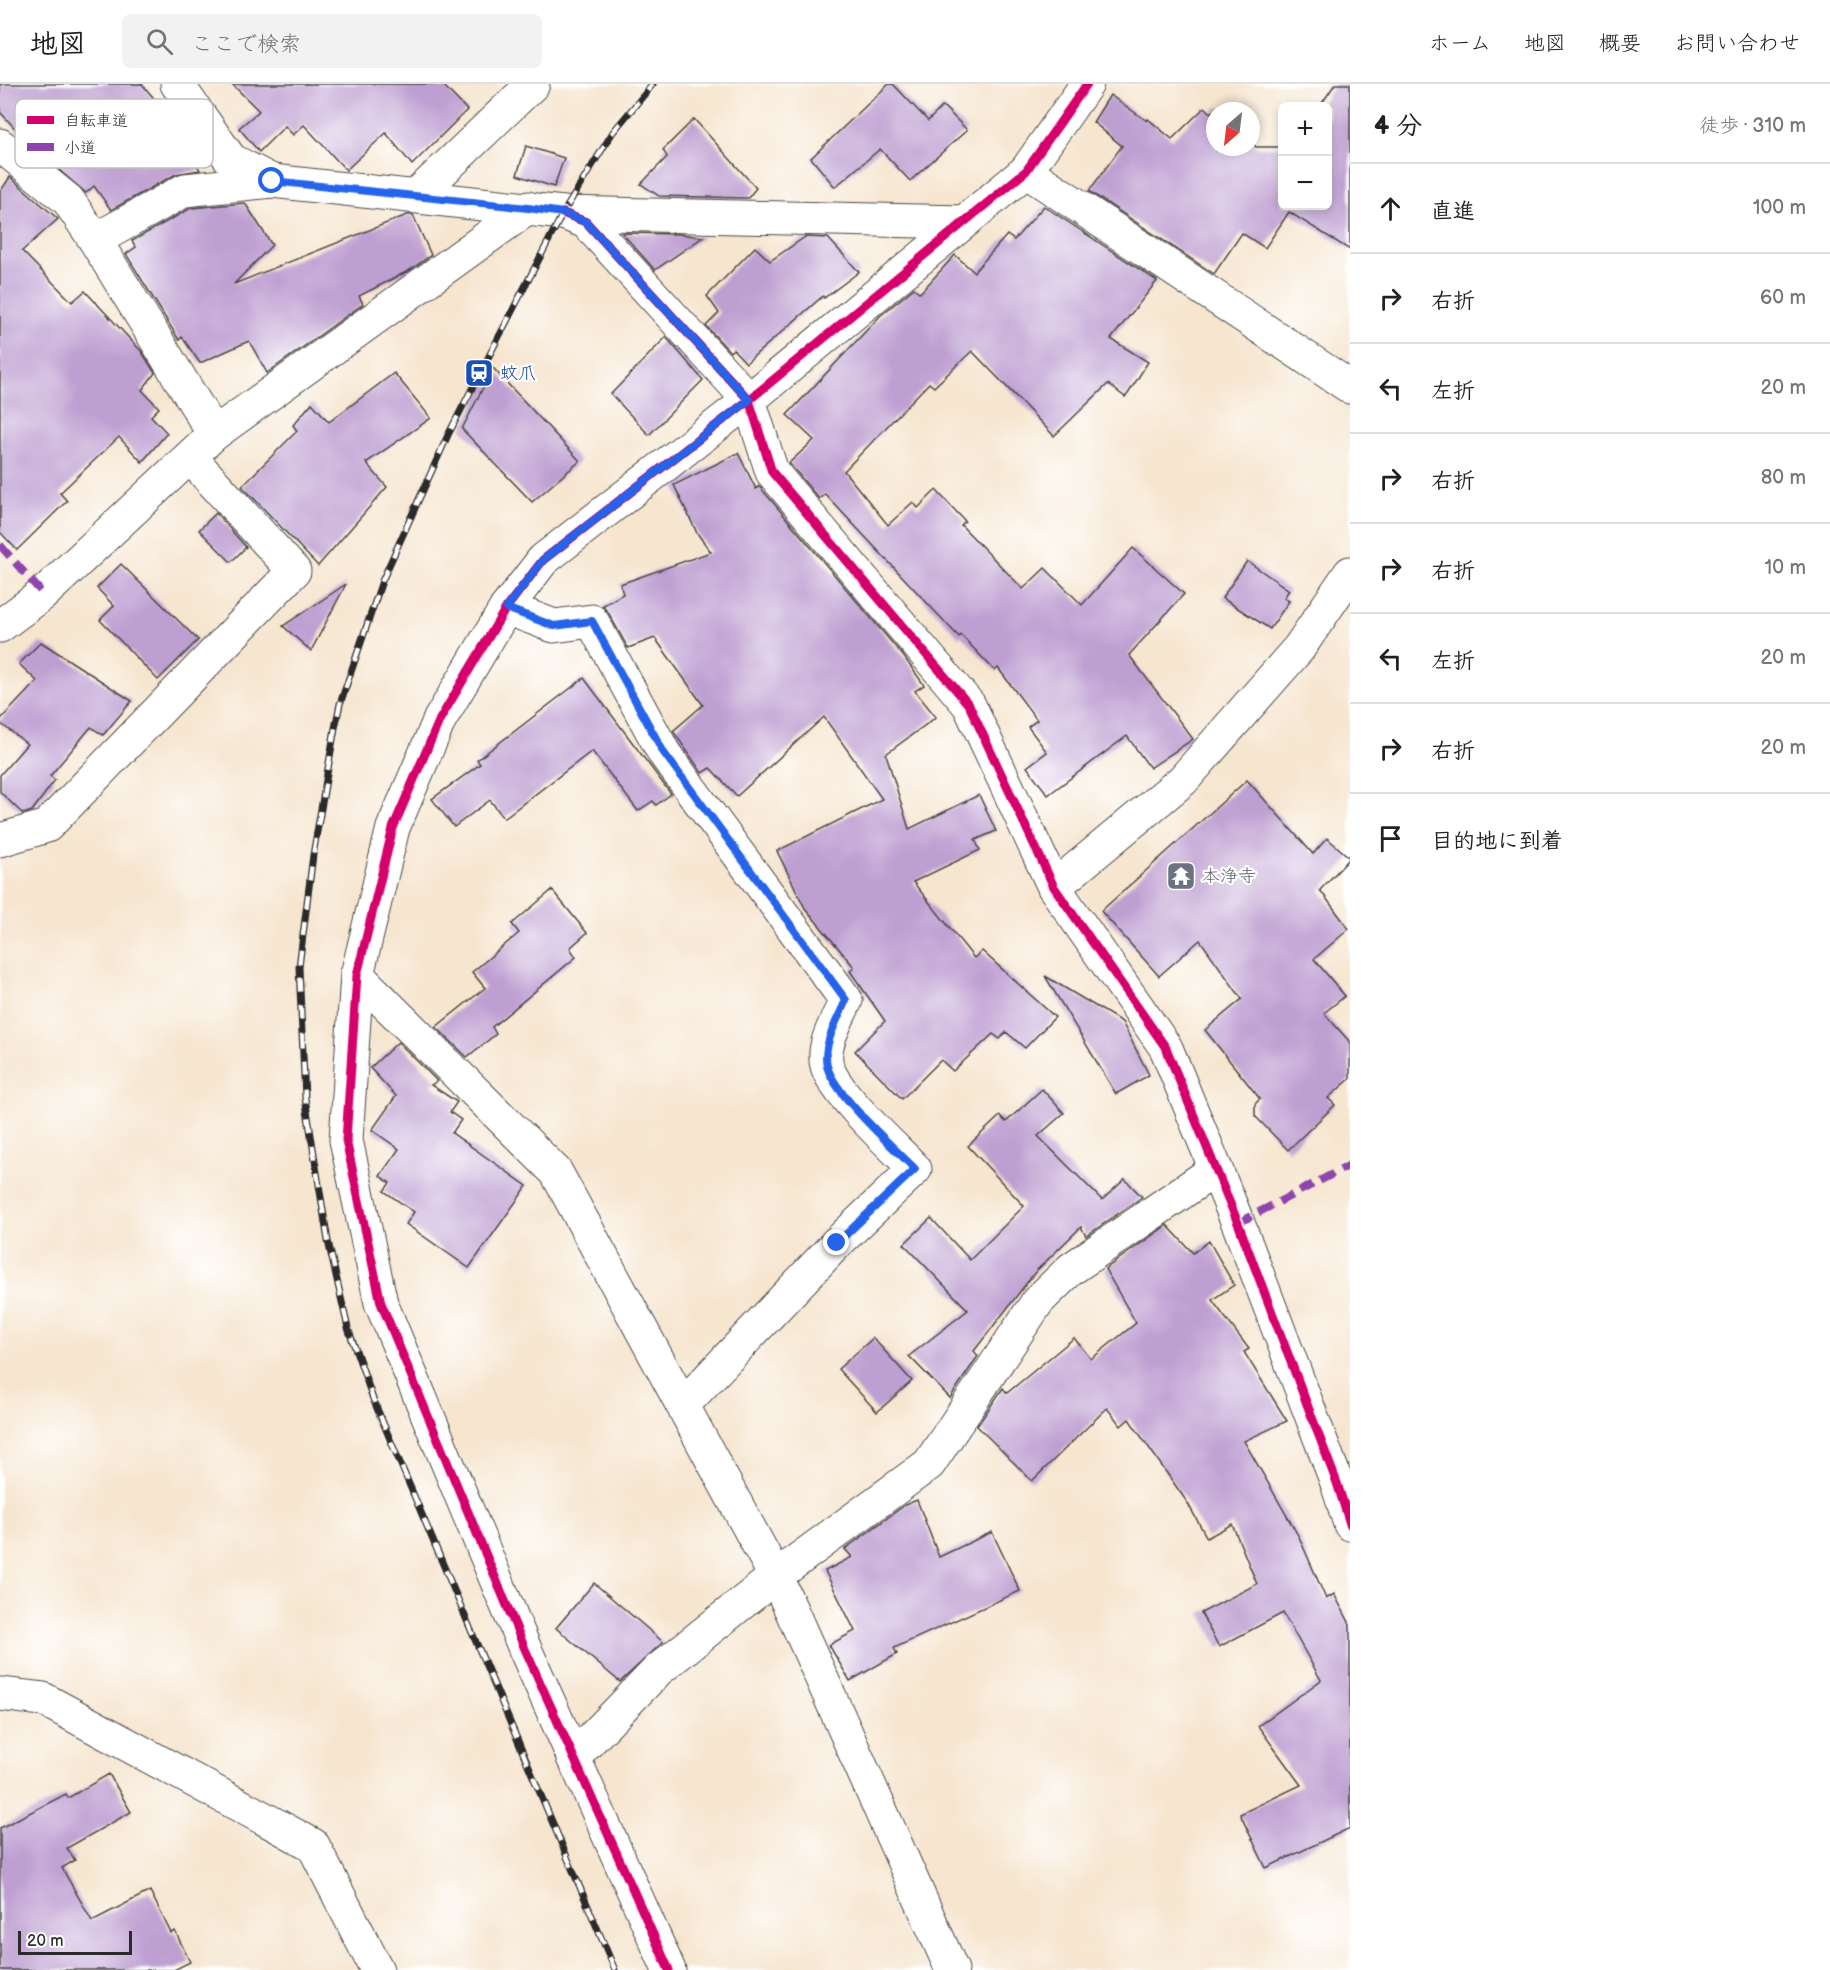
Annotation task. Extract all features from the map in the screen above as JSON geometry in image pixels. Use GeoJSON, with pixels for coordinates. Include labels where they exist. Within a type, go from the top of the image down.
{"type":"FeatureCollection","features":[{"type":"Feature","properties":{"kind":"street"},"geometry":{"type":"LineString","coordinates":[[177,84],[188,99]]}},
{"type":"Feature","properties":{"kind":"street"},"geometry":{"type":"LineString","coordinates":[[416,196],[533,84]]}},
{"type":"Feature","properties":{"kind":"street"},"geometry":{"type":"LineString","coordinates":[[669,1970],[573,1758],[381,1303],[346,1140],[357,975],[393,828],[440,719],[506,608],[543,560],[749,400],[1026,171],[1087,84]]}},
{"type":"Feature","properties":{"kind":"street"},"geometry":{"type":"LineString","coordinates":[[213,135],[231,160],[272,181]]}},
{"type":"Feature","properties":{"kind":"street"},"geometry":{"type":"LineString","coordinates":[[0,146],[15,158]]}},
{"type":"Feature","properties":{"kind":"street"},"geometry":{"type":"LineString","coordinates":[[28,168],[68,200],[214,434]]}},
{"type":"Feature","properties":{"kind":"street"},"geometry":{"type":"LineString","coordinates":[[1026,171],[1350,387]]}},
{"type":"Feature","properties":{"kind":"street"},"geometry":{"type":"LineString","coordinates":[[95,240],[185,190],[272,181],[563,213],[964,222]]}},
{"type":"Feature","properties":{"kind":"street"},"geometry":{"type":"LineString","coordinates":[[0,626],[43,594],[214,434],[528,208]]}},
{"type":"Feature","properties":{"kind":"street"},"geometry":{"type":"LineString","coordinates":[[563,213],[586,222],[749,400],[771,472],[969,705],[1054,888],[1166,1048],[1216,1169],[1337,1483],[1350,1524]]}},
{"type":"Feature","properties":{"kind":"street"},"geometry":{"type":"LineString","coordinates":[[0,840],[47,826],[294,571],[190,457]]}},
{"type":"Feature","properties":{"kind":"street"},"geometry":{"type":"LineString","coordinates":[[1054,888],[1182,780],[1299,648],[1350,573]]}},
{"type":"Feature","properties":{"kind":"street"},"geometry":{"type":"LineString","coordinates":[[506,608],[554,626],[592,621],[664,753],[846,1000],[828,1043],[827,1066],[839,1089],[915,1169],[837,1243],[683,1405]]}},
{"type":"Feature","properties":{"kind":"street"},"geometry":{"type":"LineString","coordinates":[[357,975],[556,1172],[776,1576],[952,1970]]}},
{"type":"Feature","properties":{"kind":"street"},"geometry":{"type":"LineString","coordinates":[[573,1758],[658,1670],[776,1576],[929,1464],[1038,1301],[1071,1269],[1216,1169]]}},
{"type":"Feature","properties":{"kind":"street"},"geometry":{"type":"LineString","coordinates":[[0,1694],[43,1699],[313,1845],[377,1970]]}},
{"type":"Feature","properties":{"kind":"building"},"geometry":{"type":"Polygon","coordinates":[[[0,84],[142,84],[154,99],[15,99],[15,128],[0,112],[0,84]]]}},
{"type":"Feature","properties":{"kind":"building"},"geometry":{"type":"Polygon","coordinates":[[[232,84],[442,84],[467,110],[412,165],[386,133],[346,170],[304,125],[293,135],[285,126],[259,152],[239,128],[259,111],[232,84]]]}},
{"type":"Feature","properties":{"kind":"building"},"geometry":{"type":"Polygon","coordinates":[[[889,84],[893,84],[928,121],[943,106],[967,130],[910,181],[880,149],[835,187],[811,158],[889,84]]]}},
{"type":"Feature","properties":{"kind":"building"},"geometry":{"type":"Polygon","coordinates":[[[1335,84],[1350,84],[1350,250],[1289,212],[1265,248],[1242,233],[1214,274],[1089,191],[1122,146],[1093,122],[1110,95],[1147,121],[1148,119],[1172,139],[1205,107],[1206,156],[1260,156],[1260,147],[1278,147],[1278,210],[1332,210],[1332,102],[1323,102],[1335,84]]]}},
{"type":"Feature","properties":{"kind":"building"},"geometry":{"type":"Polygon","coordinates":[[[694,119],[756,188],[748,198],[659,196],[641,184],[667,157],[663,150],[694,119]]]}},
{"type":"Feature","properties":{"kind":"building"},"geometry":{"type":"Polygon","coordinates":[[[526,146],[564,158],[554,187],[517,175],[526,146]]]}},
{"type":"Feature","properties":{"kind":"building"},"geometry":{"type":"Polygon","coordinates":[[[57,168],[199,168],[200,170],[176,174],[111,210],[94,186],[86,193],[57,168]]]}},
{"type":"Feature","properties":{"kind":"building"},"geometry":{"type":"Polygon","coordinates":[[[10,177],[58,219],[22,251],[72,302],[85,291],[142,352],[155,373],[142,390],[159,408],[151,416],[167,433],[142,462],[119,437],[60,493],[67,501],[17,550],[0,532],[0,192],[10,177]]]}},
{"type":"Feature","properties":{"kind":"building"},"geometry":{"type":"Polygon","coordinates":[[[245,203],[272,245],[234,284],[407,215],[413,215],[431,255],[410,270],[359,296],[363,304],[267,373],[249,341],[200,363],[182,337],[179,340],[126,254],[136,247],[132,241],[191,208],[245,203]]]}},
{"type":"Feature","properties":{"kind":"building"},"geometry":{"type":"Polygon","coordinates":[[[1044,206],[1157,281],[1111,339],[1148,362],[1128,394],[1125,397],[1108,384],[1054,436],[972,351],[934,387],[929,383],[844,471],[888,525],[913,502],[918,508],[936,490],[965,521],[961,525],[1023,589],[1045,568],[1082,605],[1133,548],[1184,594],[1129,655],[1193,739],[1150,768],[1127,736],[1048,795],[1027,767],[1047,752],[1028,727],[1037,720],[998,668],[995,671],[961,635],[959,637],[825,494],[819,499],[789,463],[814,440],[787,415],[880,316],[914,288],[920,293],[955,255],[974,272],[1007,235],[1014,240],[1044,206]]]}},
{"type":"Feature","properties":{"kind":"building"},"geometry":{"type":"Polygon","coordinates":[[[622,233],[678,234],[703,237],[655,270],[622,233]]]}},
{"type":"Feature","properties":{"kind":"building"},"geometry":{"type":"Polygon","coordinates":[[[805,237],[828,238],[859,272],[824,298],[823,296],[746,363],[733,349],[730,352],[706,326],[719,313],[707,296],[755,247],[770,261],[805,237]]]}},
{"type":"Feature","properties":{"kind":"building"},"geometry":{"type":"Polygon","coordinates":[[[666,337],[703,380],[649,435],[611,394],[666,337]]]}},
{"type":"Feature","properties":{"kind":"building"},"geometry":{"type":"Polygon","coordinates":[[[493,368],[580,461],[532,502],[462,429],[493,368]]]}},
{"type":"Feature","properties":{"kind":"building"},"geometry":{"type":"Polygon","coordinates":[[[394,373],[431,418],[366,463],[387,487],[318,566],[242,486],[297,431],[293,425],[312,403],[329,422],[394,373]]]}},
{"type":"Feature","properties":{"kind":"building"},"geometry":{"type":"Polygon","coordinates":[[[738,453],[756,489],[759,486],[904,657],[924,685],[915,691],[936,717],[886,754],[909,829],[979,795],[996,831],[975,840],[980,850],[913,882],[974,958],[982,951],[1055,1017],[1025,1048],[1006,1032],[1000,1039],[993,1034],[953,1071],[941,1060],[902,1099],[855,1051],[885,1021],[850,971],[854,967],[805,908],[777,851],[882,799],[824,717],[737,796],[710,768],[702,773],[673,731],[703,705],[655,638],[628,648],[608,612],[602,606],[623,594],[620,584],[711,552],[697,533],[674,485],[738,453]]]}},
{"type":"Feature","properties":{"kind":"building"},"geometry":{"type":"Polygon","coordinates":[[[216,513],[246,547],[231,562],[199,530],[216,513]]]}},
{"type":"Feature","properties":{"kind":"building"},"geometry":{"type":"Polygon","coordinates":[[[1247,561],[1289,590],[1284,598],[1289,601],[1270,629],[1222,598],[1247,561]]]}},
{"type":"Feature","properties":{"kind":"building"},"geometry":{"type":"Polygon","coordinates":[[[121,564],[198,640],[158,680],[100,620],[114,606],[97,588],[121,564]]]}},
{"type":"Feature","properties":{"kind":"building"},"geometry":{"type":"Polygon","coordinates":[[[346,584],[311,651],[283,626],[346,584]]]}},
{"type":"Feature","properties":{"kind":"building"},"geometry":{"type":"Polygon","coordinates":[[[41,642],[132,701],[103,735],[91,727],[50,776],[55,780],[32,811],[23,814],[0,792],[0,775],[27,744],[0,723],[0,720],[37,681],[19,664],[41,642]]]}},
{"type":"Feature","properties":{"kind":"building"},"geometry":{"type":"Polygon","coordinates":[[[584,678],[671,794],[656,805],[653,801],[638,811],[592,751],[504,818],[490,800],[454,827],[432,799],[480,764],[477,760],[584,678]]]}},
{"type":"Feature","properties":{"kind":"building"},"geometry":{"type":"Polygon","coordinates":[[[1247,780],[1313,854],[1327,838],[1350,858],[1320,890],[1349,929],[1314,959],[1345,996],[1324,1013],[1350,1042],[1350,1079],[1328,1098],[1335,1105],[1288,1150],[1255,1116],[1255,1104],[1260,1099],[1205,1030],[1242,999],[1200,940],[1159,976],[1101,911],[1247,780]]]}},
{"type":"Feature","properties":{"kind":"building"},"geometry":{"type":"Polygon","coordinates":[[[552,890],[587,933],[570,948],[576,957],[492,1027],[496,1034],[467,1057],[436,1027],[485,988],[472,972],[519,933],[512,924],[552,890]]]}},
{"type":"Feature","properties":{"kind":"building"},"geometry":{"type":"Polygon","coordinates":[[[1045,976],[1122,1022],[1149,1075],[1116,1094],[1045,976]]]}},
{"type":"Feature","properties":{"kind":"building"},"geometry":{"type":"Polygon","coordinates":[[[398,1042],[437,1081],[431,1085],[457,1102],[450,1112],[461,1120],[452,1133],[527,1186],[469,1268],[406,1224],[414,1212],[384,1191],[390,1183],[380,1176],[399,1149],[372,1130],[396,1096],[370,1068],[398,1042]]]}},
{"type":"Feature","properties":{"kind":"building"},"geometry":{"type":"Polygon","coordinates":[[[1042,1089],[1064,1113],[1038,1136],[1102,1200],[1125,1179],[1142,1197],[1086,1236],[1081,1227],[1036,1271],[974,1351],[978,1356],[950,1398],[909,1356],[968,1310],[904,1244],[931,1218],[970,1260],[1024,1206],[968,1146],[1000,1116],[1006,1122],[1042,1089]]]}},
{"type":"Feature","properties":{"kind":"building"},"geometry":{"type":"Polygon","coordinates":[[[1167,1225],[1193,1253],[1209,1241],[1234,1285],[1212,1300],[1249,1349],[1244,1352],[1287,1421],[1244,1441],[1299,1537],[1326,1599],[1334,1594],[1350,1624],[1350,1828],[1266,1868],[1240,1814],[1301,1785],[1258,1726],[1321,1680],[1283,1613],[1219,1647],[1201,1613],[1257,1584],[1232,1524],[1207,1538],[1187,1502],[1129,1419],[1121,1426],[1107,1408],[1032,1481],[977,1426],[1003,1388],[1007,1393],[1074,1338],[1091,1359],[1136,1323],[1105,1269],[1167,1225]]]}},
{"type":"Feature","properties":{"kind":"building"},"geometry":{"type":"Polygon","coordinates":[[[873,1338],[912,1381],[877,1412],[838,1369],[873,1338]]]}},
{"type":"Feature","properties":{"kind":"building"},"geometry":{"type":"Polygon","coordinates":[[[917,1500],[939,1557],[992,1532],[1020,1591],[894,1648],[897,1654],[850,1681],[829,1645],[855,1631],[825,1571],[852,1557],[845,1549],[905,1505],[917,1500]]]}},
{"type":"Feature","properties":{"kind":"building"},"geometry":{"type":"Polygon","coordinates":[[[594,1583],[663,1642],[620,1682],[556,1628],[594,1583]]]}},
{"type":"Feature","properties":{"kind":"building"},"geometry":{"type":"Polygon","coordinates":[[[109,1774],[131,1812],[67,1848],[75,1860],[62,1868],[92,1921],[150,1891],[171,1933],[175,1931],[190,1962],[174,1970],[0,1970],[0,1828],[66,1794],[68,1798],[109,1774]]]}},
{"type":"Feature","properties":{"kind":"railway"},"geometry":{"type":"LineString","coordinates":[[615,1970],[373,1399],[348,1328],[328,1241],[305,1098],[299,967],[313,855],[340,704],[382,581],[448,435],[563,213],[613,132],[653,84]]}},
{"type":"Feature","properties":{"kind":"marked path"},"geometry":{"type":"LineString","coordinates":[[0,545],[43,594]]}},
{"type":"Feature","properties":{"kind":"marked path"},"geometry":{"type":"LineString","coordinates":[[1238,1223],[1350,1165]]}},
{"type":"Feature","properties":{"kind":"cycle path"},"geometry":{"type":"LineString","coordinates":[[669,1970],[525,1649],[381,1303],[346,1140],[357,975],[393,828],[440,719],[506,608],[543,560],[749,400],[1026,171],[1087,84]]}},
{"type":"Feature","properties":{"kind":"cycle path"},"geometry":{"type":"LineString","coordinates":[[563,213],[586,222],[749,400],[772,472],[969,705],[1054,887],[1166,1048],[1238,1223],[1337,1483],[1350,1524]]}},
{"type":"Feature","properties":{"kind":"place","name":"蚊爪"},"geometry":{"type":"Point","coordinates":[479,373]}},
{"type":"Feature","properties":{"kind":"place","name":"本浄寺"},"geometry":{"type":"Point","coordinates":[1181,876]}},
{"type":"Feature","properties":{"kind":"route"},"geometry":{"type":"LineString","coordinates":[[272,181],[528,208],[563,213],[586,222],[749,400],[543,560],[506,608],[554,626],[592,621],[664,753],[846,1000],[828,1043],[827,1066],[839,1089],[915,1169],[837,1243]]}}]}
